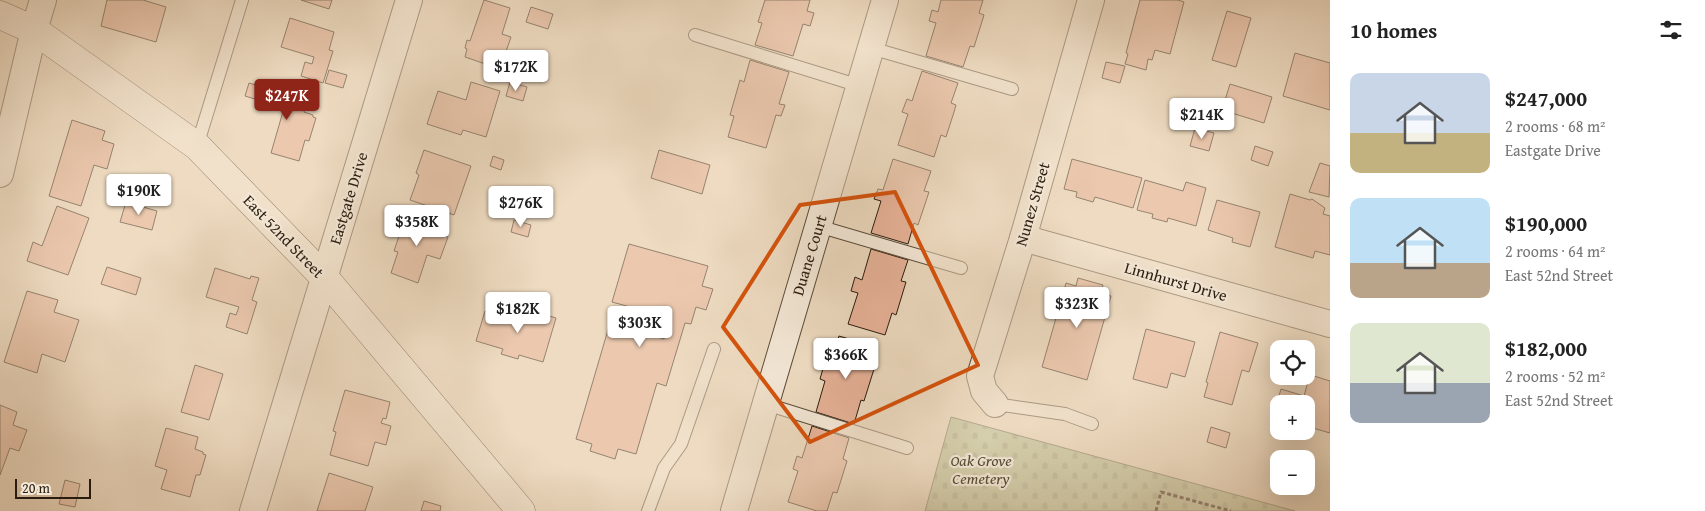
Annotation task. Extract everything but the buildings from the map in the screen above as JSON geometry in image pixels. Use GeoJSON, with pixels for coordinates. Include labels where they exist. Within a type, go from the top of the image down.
{"type":"FeatureCollection","features":[{"type":"Feature","properties":{"kind":"main road","name":"East 52nd Street"},"geometry":{"type":"LineString","coordinates":[[0,15],[34,30],[197,146],[324,278],[521,511]]}},
{"type":"Feature","properties":{"kind":"street"},"geometry":{"type":"LineString","coordinates":[[0,174],[34,30],[43,0]]}},
{"type":"Feature","properties":{"kind":"street","name":"Eastgate Drive"},"geometry":{"type":"LineString","coordinates":[[253,511],[409,0]]}},
{"type":"Feature","properties":{"kind":"street","name":"Duane Court"},"geometry":{"type":"LineString","coordinates":[[734,511],[886,0]]}},
{"type":"Feature","properties":{"kind":"street","name":"Nunez Street"},"geometry":{"type":"LineString","coordinates":[[995,404],[984,391],[980,376],[1023,238],[1091,0]]}},
{"type":"Feature","properties":{"kind":"street","name":"Linnhurst Drive"},"geometry":{"type":"LineString","coordinates":[[1023,238],[1330,324]]}},
{"type":"Feature","properties":{"kind":"lane"},"geometry":{"type":"LineString","coordinates":[[197,146],[242,0]]}},
{"type":"Feature","properties":{"kind":"lane"},"geometry":{"type":"LineString","coordinates":[[695,35],[860,86]]}},
{"type":"Feature","properties":{"kind":"lane"},"geometry":{"type":"LineString","coordinates":[[871,48],[1012,89]]}},
{"type":"Feature","properties":{"kind":"lane"},"geometry":{"type":"LineString","coordinates":[[818,226],[961,268]]}},
{"type":"Feature","properties":{"kind":"lane"},"geometry":{"type":"LineString","coordinates":[[648,511],[664,468],[680,444],[714,348]]}},
{"type":"Feature","properties":{"kind":"lane"},"geometry":{"type":"LineString","coordinates":[[766,404],[907,448]]}},
{"type":"Feature","properties":{"kind":"lane"},"geometry":{"type":"LineString","coordinates":[[995,404],[1066,414],[1092,424]]}},
{"type":"Feature","properties":{"kind":"path"},"geometry":{"type":"LineString","coordinates":[[1156,511],[1161,492],[1231,511]]}},
{"type":"Feature","properties":{"kind":"highlighted area"},"geometry":{"type":"Polygon","coordinates":[[[895,192],[978,365],[810,442],[723,327],[800,205],[895,192]]]}},
{"type":"Feature","properties":{"kind":"green space","name":"Oak Grove Cemetery"},"geometry":{"type":"Polygon","coordinates":[[[951,417],[1295,511],[925,511],[951,417]]]}}]}
